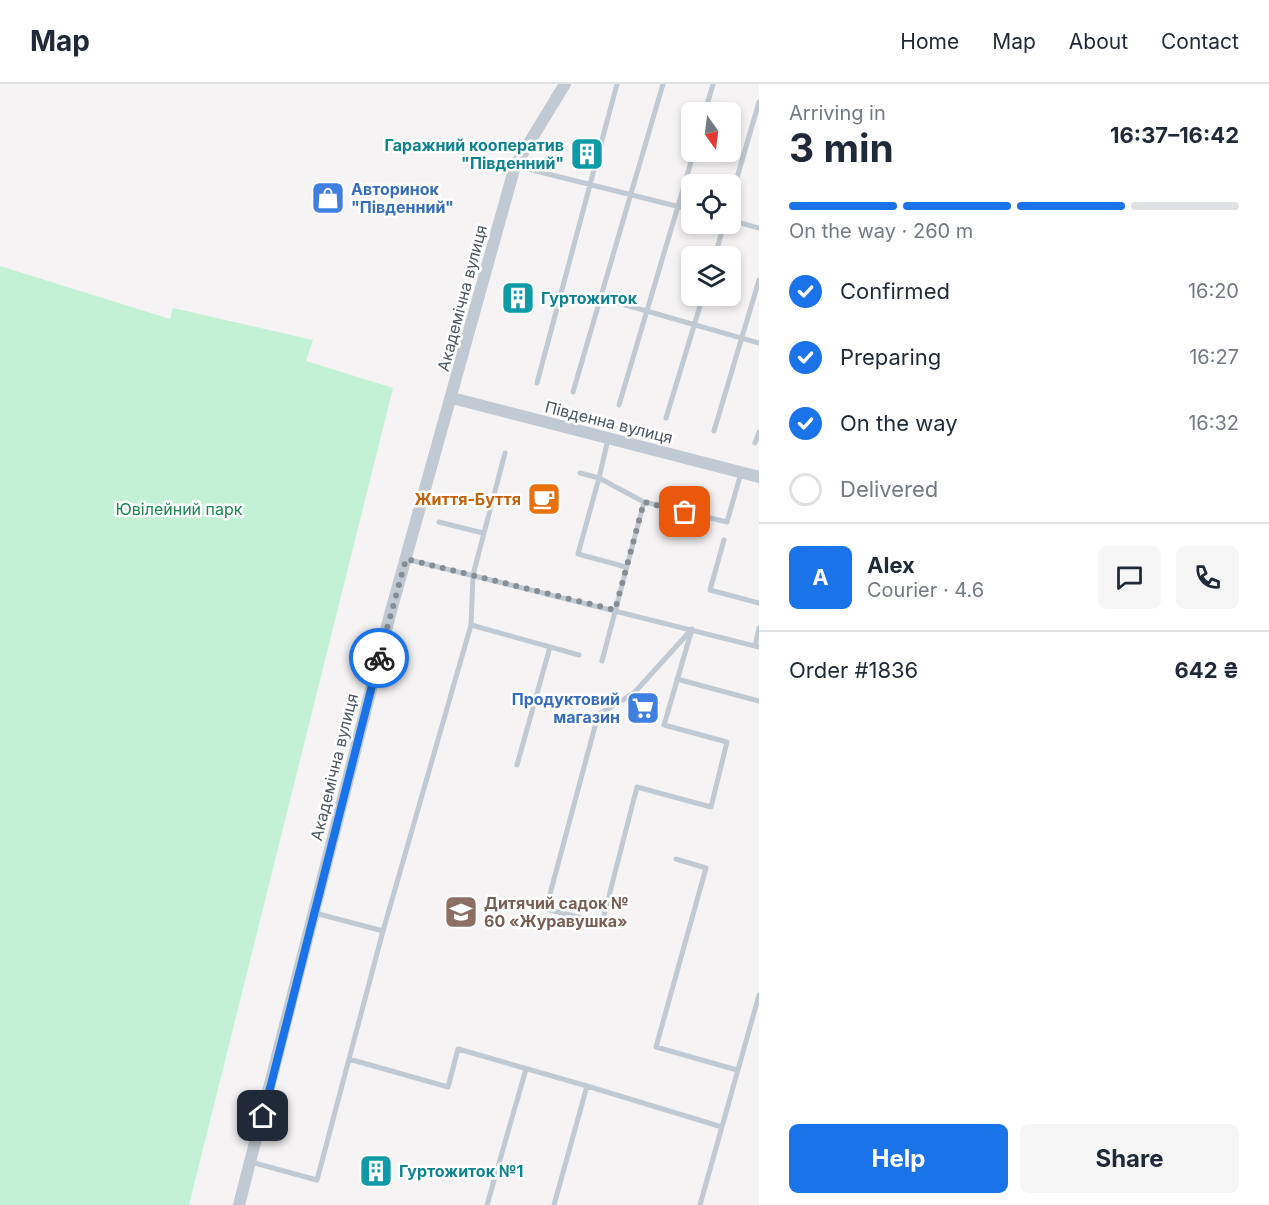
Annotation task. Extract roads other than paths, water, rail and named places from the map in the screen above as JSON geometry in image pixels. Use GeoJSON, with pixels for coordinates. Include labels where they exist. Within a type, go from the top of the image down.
{"type":"FeatureCollection","features":[{"type":"Feature","properties":{"kind":"street","name":"Академічна вулиця"},"geometry":{"type":"LineString","coordinates":[[239,1205],[406,559],[515,166],[565,84]]}},
{"type":"Feature","properties":{"kind":"street","name":"Південна вулиця"},"geometry":{"type":"LineString","coordinates":[[452,398],[759,477]]}},
{"type":"Feature","properties":{"kind":"lane"},"geometry":{"type":"LineString","coordinates":[[537,383],[617,84]]}},
{"type":"Feature","properties":{"kind":"lane"},"geometry":{"type":"LineString","coordinates":[[573,392],[663,84]]}},
{"type":"Feature","properties":{"kind":"lane"},"geometry":{"type":"LineString","coordinates":[[708,102],[713,84]]}},
{"type":"Feature","properties":{"kind":"lane"},"geometry":{"type":"LineString","coordinates":[[738,174],[759,102]]}},
{"type":"Feature","properties":{"kind":"lane"},"geometry":{"type":"LineString","coordinates":[[619,405],[691,162]]}},
{"type":"Feature","properties":{"kind":"lane"},"geometry":{"type":"LineString","coordinates":[[515,166],[681,208]]}},
{"type":"Feature","properties":{"kind":"lane"},"geometry":{"type":"LineString","coordinates":[[741,223],[759,228]]}},
{"type":"Feature","properties":{"kind":"lane"},"geometry":{"type":"LineString","coordinates":[[714,431],[759,280]]}},
{"type":"Feature","properties":{"kind":"lane"},"geometry":{"type":"LineString","coordinates":[[601,298],[759,343]]}},
{"type":"Feature","properties":{"kind":"lane"},"geometry":{"type":"LineString","coordinates":[[666,418],[700,306]]}},
{"type":"Feature","properties":{"kind":"lane"},"geometry":{"type":"LineString","coordinates":[[756,443],[759,432]]}},
{"type":"Feature","properties":{"kind":"lane"},"geometry":{"type":"LineString","coordinates":[[608,439],[578,554],[626,567]]}},
{"type":"Feature","properties":{"kind":"lane"},"geometry":{"type":"LineString","coordinates":[[251,1162],[317,1180],[383,931],[471,625],[473,575],[505,453]]}},
{"type":"Feature","properties":{"kind":"lane"},"geometry":{"type":"LineString","coordinates":[[580,473],[599,478],[644,502],[727,522],[741,472]]}},
{"type":"Feature","properties":{"kind":"lane"},"geometry":{"type":"LineString","coordinates":[[602,661],[644,502]]}},
{"type":"Feature","properties":{"kind":"lane"},"geometry":{"type":"LineString","coordinates":[[439,522],[483,533]]}},
{"type":"Feature","properties":{"kind":"lane"},"geometry":{"type":"LineString","coordinates":[[724,540],[710,590],[759,603]]}},
{"type":"Feature","properties":{"kind":"lane"},"geometry":{"type":"LineString","coordinates":[[406,559],[757,646],[759,628]]}},
{"type":"Feature","properties":{"kind":"lane"},"geometry":{"type":"LineString","coordinates":[[471,625],[579,655]]}},
{"type":"Feature","properties":{"kind":"lane"},"geometry":{"type":"LineString","coordinates":[[692,630],[664,725],[727,742],[711,807],[637,787],[604,908],[602,923],[546,909],[598,715],[634,693],[692,630]]}},
{"type":"Feature","properties":{"kind":"lane"},"geometry":{"type":"LineString","coordinates":[[517,765],[550,647]]}},
{"type":"Feature","properties":{"kind":"lane"},"geometry":{"type":"LineString","coordinates":[[677,679],[759,701]]}},
{"type":"Feature","properties":{"kind":"lane"},"geometry":{"type":"LineString","coordinates":[[676,859],[706,868],[656,1047],[737,1070]]}},
{"type":"Feature","properties":{"kind":"lane"},"geometry":{"type":"LineString","coordinates":[[314,913],[383,931]]}},
{"type":"Feature","properties":{"kind":"lane"},"geometry":{"type":"LineString","coordinates":[[700,1205],[759,995]]}},
{"type":"Feature","properties":{"kind":"lane"},"geometry":{"type":"LineString","coordinates":[[349,1059],[448,1087],[459,1049],[722,1127]]}},
{"type":"Feature","properties":{"kind":"lane"},"geometry":{"type":"LineString","coordinates":[[487,1205],[526,1068]]}},
{"type":"Feature","properties":{"kind":"lane"},"geometry":{"type":"LineString","coordinates":[[554,1205],[587,1086]]}},
{"type":"Feature","properties":{"kind":"place","name":"Гаражний кооператив \"Південний\""},"geometry":{"type":"Point","coordinates":[587,154]}},
{"type":"Feature","properties":{"kind":"place","name":"Авторинок \"Південний\""},"geometry":{"type":"Point","coordinates":[328,198]}},
{"type":"Feature","properties":{"kind":"place","name":"Гуртожиток"},"geometry":{"type":"Point","coordinates":[518,298]}},
{"type":"Feature","properties":{"kind":"place","name":"Життя-Буття"},"geometry":{"type":"Point","coordinates":[544,499]}},
{"type":"Feature","properties":{"kind":"place","name":"Продуктовий магазин"},"geometry":{"type":"Point","coordinates":[643,708]}},
{"type":"Feature","properties":{"kind":"place","name":"Дитячий садок № 60 «Журавушка»"},"geometry":{"type":"Point","coordinates":[461,912]}},
{"type":"Feature","properties":{"kind":"place","name":"Гуртожиток №1"},"geometry":{"type":"Point","coordinates":[376,1171]}},
{"type":"Feature","properties":{"kind":"park label","name":"Ювілейний парк"},"geometry":{"type":"Point","coordinates":[179,509]}}]}
